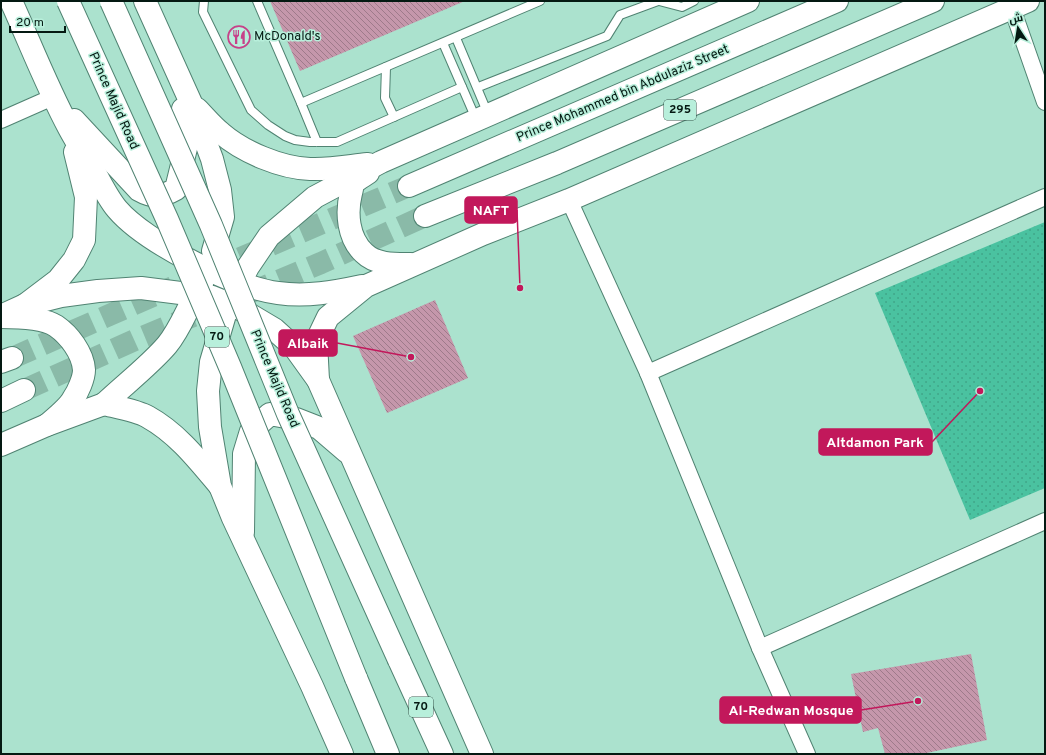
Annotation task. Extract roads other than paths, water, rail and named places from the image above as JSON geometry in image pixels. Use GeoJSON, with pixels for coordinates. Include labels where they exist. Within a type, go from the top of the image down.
{"type":"FeatureCollection","features":[{"type":"Feature","properties":{"kind":"main road"},"geometry":{"type":"LineString","coordinates":[[11,1],[69,129],[116,208],[136,227],[166,247],[208,268],[240,282],[278,293],[309,295],[330,293],[366,286],[415,264],[570,200],[1020,5]]}},
{"type":"Feature","properties":{"kind":"main road","name":"Prince Majid Road"},"geometry":{"type":"LineString","coordinates":[[68,1],[167,219],[230,367],[388,754]]}},
{"type":"Feature","properties":{"kind":"main road","name":"Prince Majid Road"},"geometry":{"type":"LineString","coordinates":[[111,1],[210,225],[288,414],[442,754]]}},
{"type":"Feature","properties":{"kind":"main road"},"geometry":{"type":"LineString","coordinates":[[1,445],[47,425],[104,404],[166,345],[176,332],[194,295],[203,282],[208,268],[223,217],[220,190],[212,159],[191,103],[145,1]]}},
{"type":"Feature","properties":{"kind":"main road"},"geometry":{"type":"LineString","coordinates":[[342,754],[220,486],[210,427],[208,390],[211,362],[226,311],[248,267],[269,236],[315,197],[381,162],[748,1]]}},
{"type":"Feature","properties":{"kind":"main road","name":"Prince Mohammed bin Abdulaziz Street"},"geometry":{"type":"LineString","coordinates":[[409,186],[837,1]]}},
{"type":"Feature","properties":{"kind":"main road","name":"295"},"geometry":{"type":"LineString","coordinates":[[426,216],[557,163],[933,1]]}},
{"type":"Feature","properties":{"kind":"main road"},"geometry":{"type":"LineString","coordinates":[[54,97],[139,190],[152,196],[168,194],[176,190],[188,140],[178,74]]}},
{"type":"Feature","properties":{"kind":"main road"},"geometry":{"type":"LineString","coordinates":[[191,103],[221,134],[241,147],[288,167],[310,169],[381,162]]}},
{"type":"Feature","properties":{"kind":"main road"},"geometry":{"type":"LineString","coordinates":[[1,317],[25,305],[58,280],[74,260],[84,240],[86,197],[69,129]]}},
{"type":"Feature","properties":{"kind":"main road"},"geometry":{"type":"LineString","coordinates":[[381,162],[354,184],[348,204],[350,226],[353,238],[364,254],[378,261],[394,264],[415,264]]}},
{"type":"Feature","properties":{"kind":"main road"},"geometry":{"type":"LineString","coordinates":[[318,380],[316,342],[328,317],[366,286]]}},
{"type":"Feature","properties":{"kind":"main road"},"geometry":{"type":"LineString","coordinates":[[25,305],[61,296],[98,290],[141,288],[212,297],[230,304],[274,329],[295,348],[318,380],[482,754]]}},
{"type":"Feature","properties":{"kind":"main road"},"geometry":{"type":"LineString","coordinates":[[1,317],[34,320],[55,326],[70,340],[79,352],[84,370],[73,399],[47,425]]}},
{"type":"Feature","properties":{"kind":"main road"},"geometry":{"type":"LineString","coordinates":[[1,401],[24,390]]}},
{"type":"Feature","properties":{"kind":"main road"},"geometry":{"type":"LineString","coordinates":[[104,404],[147,416],[172,434],[195,456],[220,486]]}},
{"type":"Feature","properties":{"kind":"main road"},"geometry":{"type":"LineString","coordinates":[[243,539],[244,454],[251,431],[270,414],[296,419],[319,428],[350,454]]}},
{"type":"Feature","properties":{"kind":"street"},"geometry":{"type":"LineString","coordinates":[[1020,5],[1045,102]]}},
{"type":"Feature","properties":{"kind":"street"},"geometry":{"type":"LineString","coordinates":[[1,120],[54,97]]}},
{"type":"Feature","properties":{"kind":"street"},"geometry":{"type":"LineString","coordinates":[[648,373],[1045,197]]}},
{"type":"Feature","properties":{"kind":"street"},"geometry":{"type":"LineString","coordinates":[[570,200],[648,373],[760,648],[807,754]]}},
{"type":"Feature","properties":{"kind":"street"},"geometry":{"type":"LineString","coordinates":[[760,648],[1045,521]]}},
{"type":"Feature","properties":{"kind":"lane"},"geometry":{"type":"LineString","coordinates":[[204,1],[203,12],[251,110],[268,125],[285,136],[295,140],[337,142],[462,87]]}},
{"type":"Feature","properties":{"kind":"lane"},"geometry":{"type":"LineString","coordinates":[[257,1],[317,142]]}},
{"type":"Feature","properties":{"kind":"lane"},"geometry":{"type":"LineString","coordinates":[[301,103],[540,1]]}},
{"type":"Feature","properties":{"kind":"lane"},"geometry":{"type":"LineString","coordinates":[[480,86],[607,36],[620,15],[658,1],[682,7],[694,1]]}},
{"type":"Feature","properties":{"kind":"lane"},"geometry":{"type":"LineString","coordinates":[[456,38],[482,117]]}},
{"type":"Feature","properties":{"kind":"lane"},"geometry":{"type":"LineString","coordinates":[[444,43],[462,87],[482,117]]}},
{"type":"Feature","properties":{"kind":"lane"},"geometry":{"type":"LineString","coordinates":[[386,67],[385,98],[394,117]]}},
{"type":"Feature","properties":{"kind":"tunnel"},"geometry":{"type":"LineString","coordinates":[[210,271],[409,186]]}},
{"type":"Feature","properties":{"kind":"tunnel"},"geometry":{"type":"LineString","coordinates":[[249,293],[321,263],[425,216]]}},
{"type":"Feature","properties":{"kind":"tunnel"},"geometry":{"type":"LineString","coordinates":[[12,358],[173,287]]}},
{"type":"Feature","properties":{"kind":"tunnel"},"geometry":{"type":"LineString","coordinates":[[24,390],[135,340],[193,316]]}},
{"type":"Feature","properties":{"kind":"place","name":"McDonald's"},"geometry":{"type":"Point","coordinates":[239,37]}},
{"type":"Feature","properties":{"kind":"place","name":"NAFT"},"geometry":{"type":"Point","coordinates":[520,288]}},
{"type":"Feature","properties":{"kind":"place","name":"Albaik"},"geometry":{"type":"Point","coordinates":[411,357]}},
{"type":"Feature","properties":{"kind":"place","name":"Altdamon Park"},"geometry":{"type":"Point","coordinates":[980,391]}},
{"type":"Feature","properties":{"kind":"place","name":"Al-Redwan Mosque"},"geometry":{"type":"Point","coordinates":[918,701]}}]}
